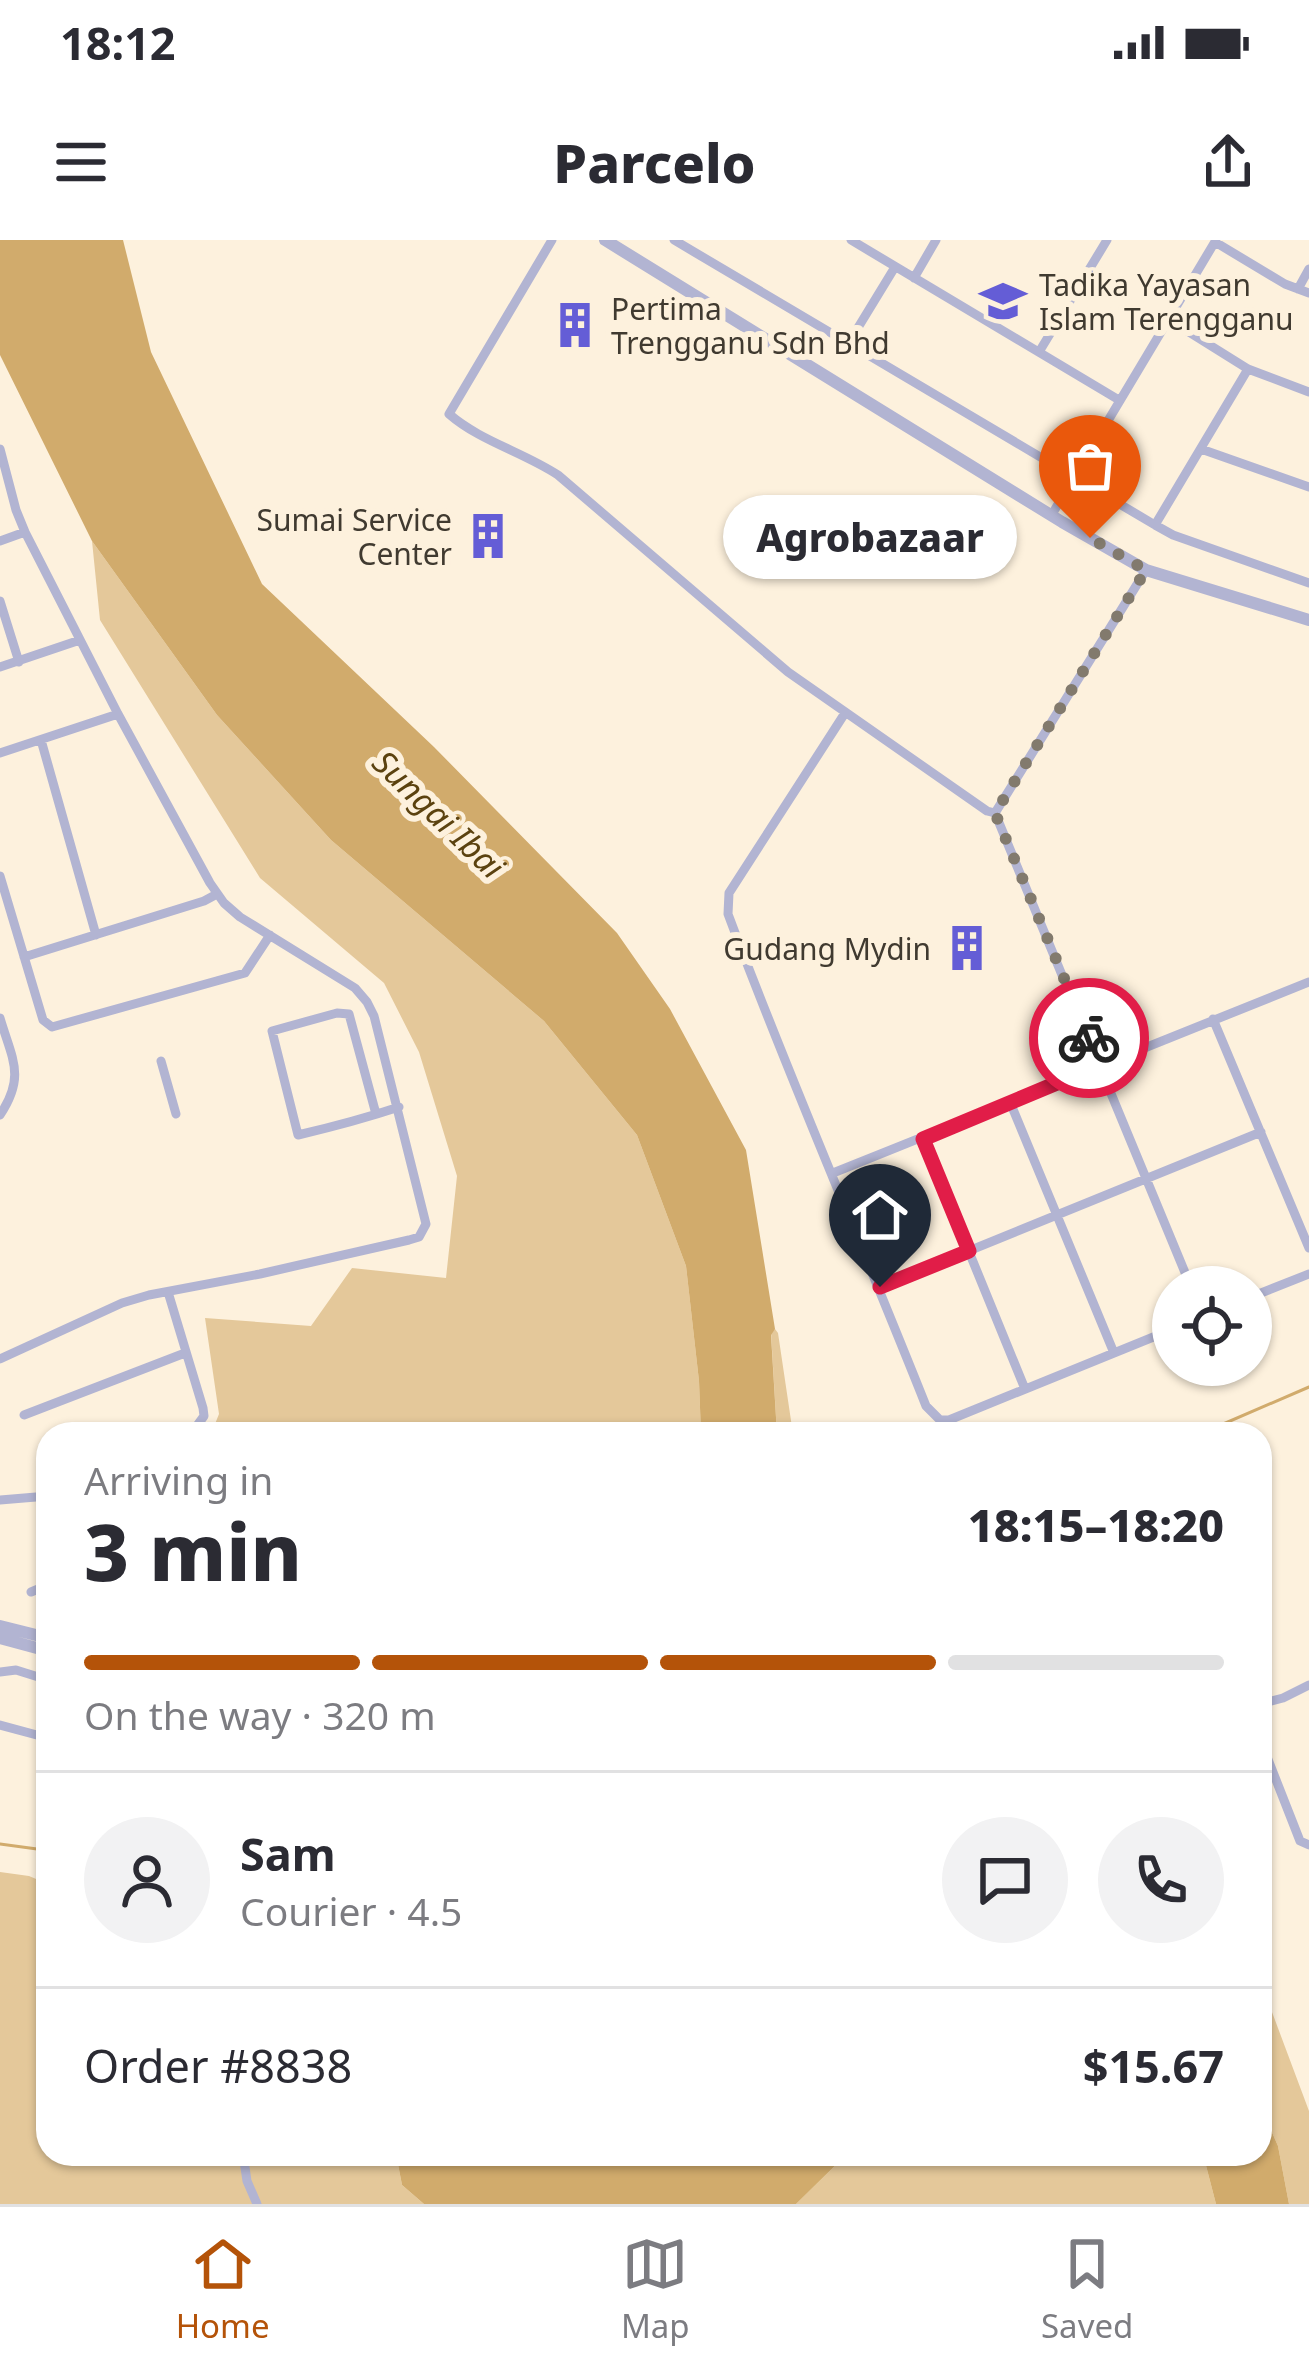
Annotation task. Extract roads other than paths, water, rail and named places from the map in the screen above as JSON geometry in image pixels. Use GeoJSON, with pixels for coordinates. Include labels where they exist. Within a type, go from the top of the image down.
{"type":"FeatureCollection","features":[{"type":"Feature","properties":{"kind":"street"},"geometry":{"type":"LineString","coordinates":[[552,240],[449,414],[557,475],[752,641],[845,713],[995,813]]}},
{"type":"Feature","properties":{"kind":"street"},"geometry":{"type":"LineString","coordinates":[[605,240],[1146,570],[1309,620]]}},
{"type":"Feature","properties":{"kind":"street"},"geometry":{"type":"LineString","coordinates":[[674,240],[1173,535],[1309,583]]}},
{"type":"Feature","properties":{"kind":"street"},"geometry":{"type":"LineString","coordinates":[[851,240],[1119,400]]}},
{"type":"Feature","properties":{"kind":"street"},"geometry":{"type":"LineString","coordinates":[[914,278],[936,240]]}},
{"type":"Feature","properties":{"kind":"street"},"geometry":{"type":"LineString","coordinates":[[1039,352],[1107,240]]}},
{"type":"Feature","properties":{"kind":"street"},"geometry":{"type":"LineString","coordinates":[[1052,516],[1216,241],[1303,291],[1309,268]]}},
{"type":"Feature","properties":{"kind":"street"},"geometry":{"type":"LineString","coordinates":[[848,344],[896,266]]}},
{"type":"Feature","properties":{"kind":"street"},"geometry":{"type":"LineString","coordinates":[[1168,320],[1248,369],[1309,392]]}},
{"type":"Feature","properties":{"kind":"street"},"geometry":{"type":"LineString","coordinates":[[1155,525],[1248,369]]}},
{"type":"Feature","properties":{"kind":"street"},"geometry":{"type":"LineString","coordinates":[[0,449],[10,499],[25,532],[217,894],[240,917],[358,991],[374,1016],[426,1212],[419,1237],[122,1303],[0,1359]]}},
{"type":"Feature","properties":{"kind":"street"},"geometry":{"type":"LineString","coordinates":[[1201,449],[1309,487]]}},
{"type":"Feature","properties":{"kind":"street"},"geometry":{"type":"LineString","coordinates":[[0,541],[25,532]]}},
{"type":"Feature","properties":{"kind":"street"},"geometry":{"type":"LineString","coordinates":[[995,813],[1146,570]]}},
{"type":"Feature","properties":{"kind":"street"},"geometry":{"type":"LineString","coordinates":[[0,601],[19,662]]}},
{"type":"Feature","properties":{"kind":"street"},"geometry":{"type":"LineString","coordinates":[[0,667],[80,640]]}},
{"type":"Feature","properties":{"kind":"street"},"geometry":{"type":"LineString","coordinates":[[845,713],[729,893],[728,914],[926,1406],[940,1420],[949,1420],[1152,1338]]}},
{"type":"Feature","properties":{"kind":"street"},"geometry":{"type":"LineString","coordinates":[[0,753],[118,715]]}},
{"type":"Feature","properties":{"kind":"street"},"geometry":{"type":"LineString","coordinates":[[41,740],[96,934]]}},
{"type":"Feature","properties":{"kind":"street"},"geometry":{"type":"LineString","coordinates":[[995,813],[1183,1266]]}},
{"type":"Feature","properties":{"kind":"street"},"geometry":{"type":"LineString","coordinates":[[0,876],[11,931],[48,1025],[58,1027],[245,973],[270,935]]}},
{"type":"Feature","properties":{"kind":"street"},"geometry":{"type":"LineString","coordinates":[[24,957],[217,894]]}},
{"type":"Feature","properties":{"kind":"street"},"geometry":{"type":"LineString","coordinates":[[832,1174],[1309,982]]}},
{"type":"Feature","properties":{"kind":"street"},"geometry":{"type":"LineString","coordinates":[[376,1114],[349,1014],[337,1012],[272,1031],[298,1135],[376,1114],[399,1107]]}},
{"type":"Feature","properties":{"kind":"street"},"geometry":{"type":"LineString","coordinates":[[0,1018],[17,1083],[0,1115]]}},
{"type":"Feature","properties":{"kind":"street"},"geometry":{"type":"LineString","coordinates":[[1214,1019],[1309,1248]]}},
{"type":"Feature","properties":{"kind":"street"},"geometry":{"type":"LineString","coordinates":[[160,1061],[176,1114]]}},
{"type":"Feature","properties":{"kind":"street"},"geometry":{"type":"LineString","coordinates":[[1010,1102],[1114,1353]]}},
{"type":"Feature","properties":{"kind":"street"},"geometry":{"type":"LineString","coordinates":[[880,1287],[1261,1132]]}},
{"type":"Feature","properties":{"kind":"street"},"geometry":{"type":"LineString","coordinates":[[923,1139],[1024,1389]]}},
{"type":"Feature","properties":{"kind":"street"},"geometry":{"type":"LineString","coordinates":[[1272,1289],[1309,1274]]}},
{"type":"Feature","properties":{"kind":"street"},"geometry":{"type":"LineString","coordinates":[[168,1292],[204,1416],[200,1422]]}},
{"type":"Feature","properties":{"kind":"street"},"geometry":{"type":"LineString","coordinates":[[24,1415],[185,1353]]}},
{"type":"Feature","properties":{"kind":"street"},"geometry":{"type":"LineString","coordinates":[[0,1500],[36,1497]]}},
{"type":"Feature","properties":{"kind":"street"},"geometry":{"type":"LineString","coordinates":[[31,1592],[36,1590]]}},
{"type":"Feature","properties":{"kind":"street"},"geometry":{"type":"LineString","coordinates":[[0,1626],[36,1635]]}},
{"type":"Feature","properties":{"kind":"street"},"geometry":{"type":"LineString","coordinates":[[4,1642],[36,1649]]}},
{"type":"Feature","properties":{"kind":"street"},"geometry":{"type":"LineString","coordinates":[[0,1672],[16,1670],[36,1676]]}},
{"type":"Feature","properties":{"kind":"street"},"geometry":{"type":"LineString","coordinates":[[1272,1701],[1309,1685]]}},
{"type":"Feature","properties":{"kind":"street"},"geometry":{"type":"LineString","coordinates":[[0,1725],[36,1735]]}},
{"type":"Feature","properties":{"kind":"street"},"geometry":{"type":"LineString","coordinates":[[1272,1770],[1300,1841],[1309,1845]]}},
{"type":"Feature","properties":{"kind":"street"},"geometry":{"type":"LineString","coordinates":[[245,2166],[257,2204]]}},
{"type":"Feature","properties":{"kind":"water","name":"Sungai Ibai"},"geometry":{"type":"Polygon","coordinates":[[[0,240],[123,240],[151,352],[262,584],[434,747],[617,933],[670,1009],[746,1150],[775,1329],[771,1335],[776,1422],[701,1422],[686,1266],[637,1135],[544,1021],[331,840],[217,715],[92,541],[0,355],[0,240]]]}},
{"type":"Feature","properties":{"kind":"water"},"geometry":{"type":"Polygon","coordinates":[[[1272,2132],[1289,2204],[1216,2204],[1206,2166],[1272,2166],[1272,2132]]]}},
{"type":"Feature","properties":{"kind":"water"},"geometry":{"type":"Polygon","coordinates":[[[398,2166],[835,2166],[796,2204],[424,2204],[402,2185],[398,2166]]]}},
{"type":"Feature","properties":{"kind":"waterway"},"geometry":{"type":"LineString","coordinates":[[1228,1422],[1309,1387]]}},
{"type":"Feature","properties":{"kind":"waterway"},"geometry":{"type":"LineString","coordinates":[[0,1844],[36,1849]]}},
{"type":"Feature","properties":{"kind":"place","name":"Tadika Yayasan Islam Terengganu"},"geometry":{"type":"Point","coordinates":[1003,301]}},
{"type":"Feature","properties":{"kind":"place","name":"Pertima Trengganu Sdn Bhd"},"geometry":{"type":"Point","coordinates":[575,325]}},
{"type":"Feature","properties":{"kind":"place","name":"Sumai Service Center"},"geometry":{"type":"Point","coordinates":[488,536]}},
{"type":"Feature","properties":{"kind":"place","name":"Agrobazaar"},"geometry":{"type":"Point","coordinates":[1090,538]}},
{"type":"Feature","properties":{"kind":"place","name":"Gudang Mydin"},"geometry":{"type":"Point","coordinates":[967,948]}}]}
